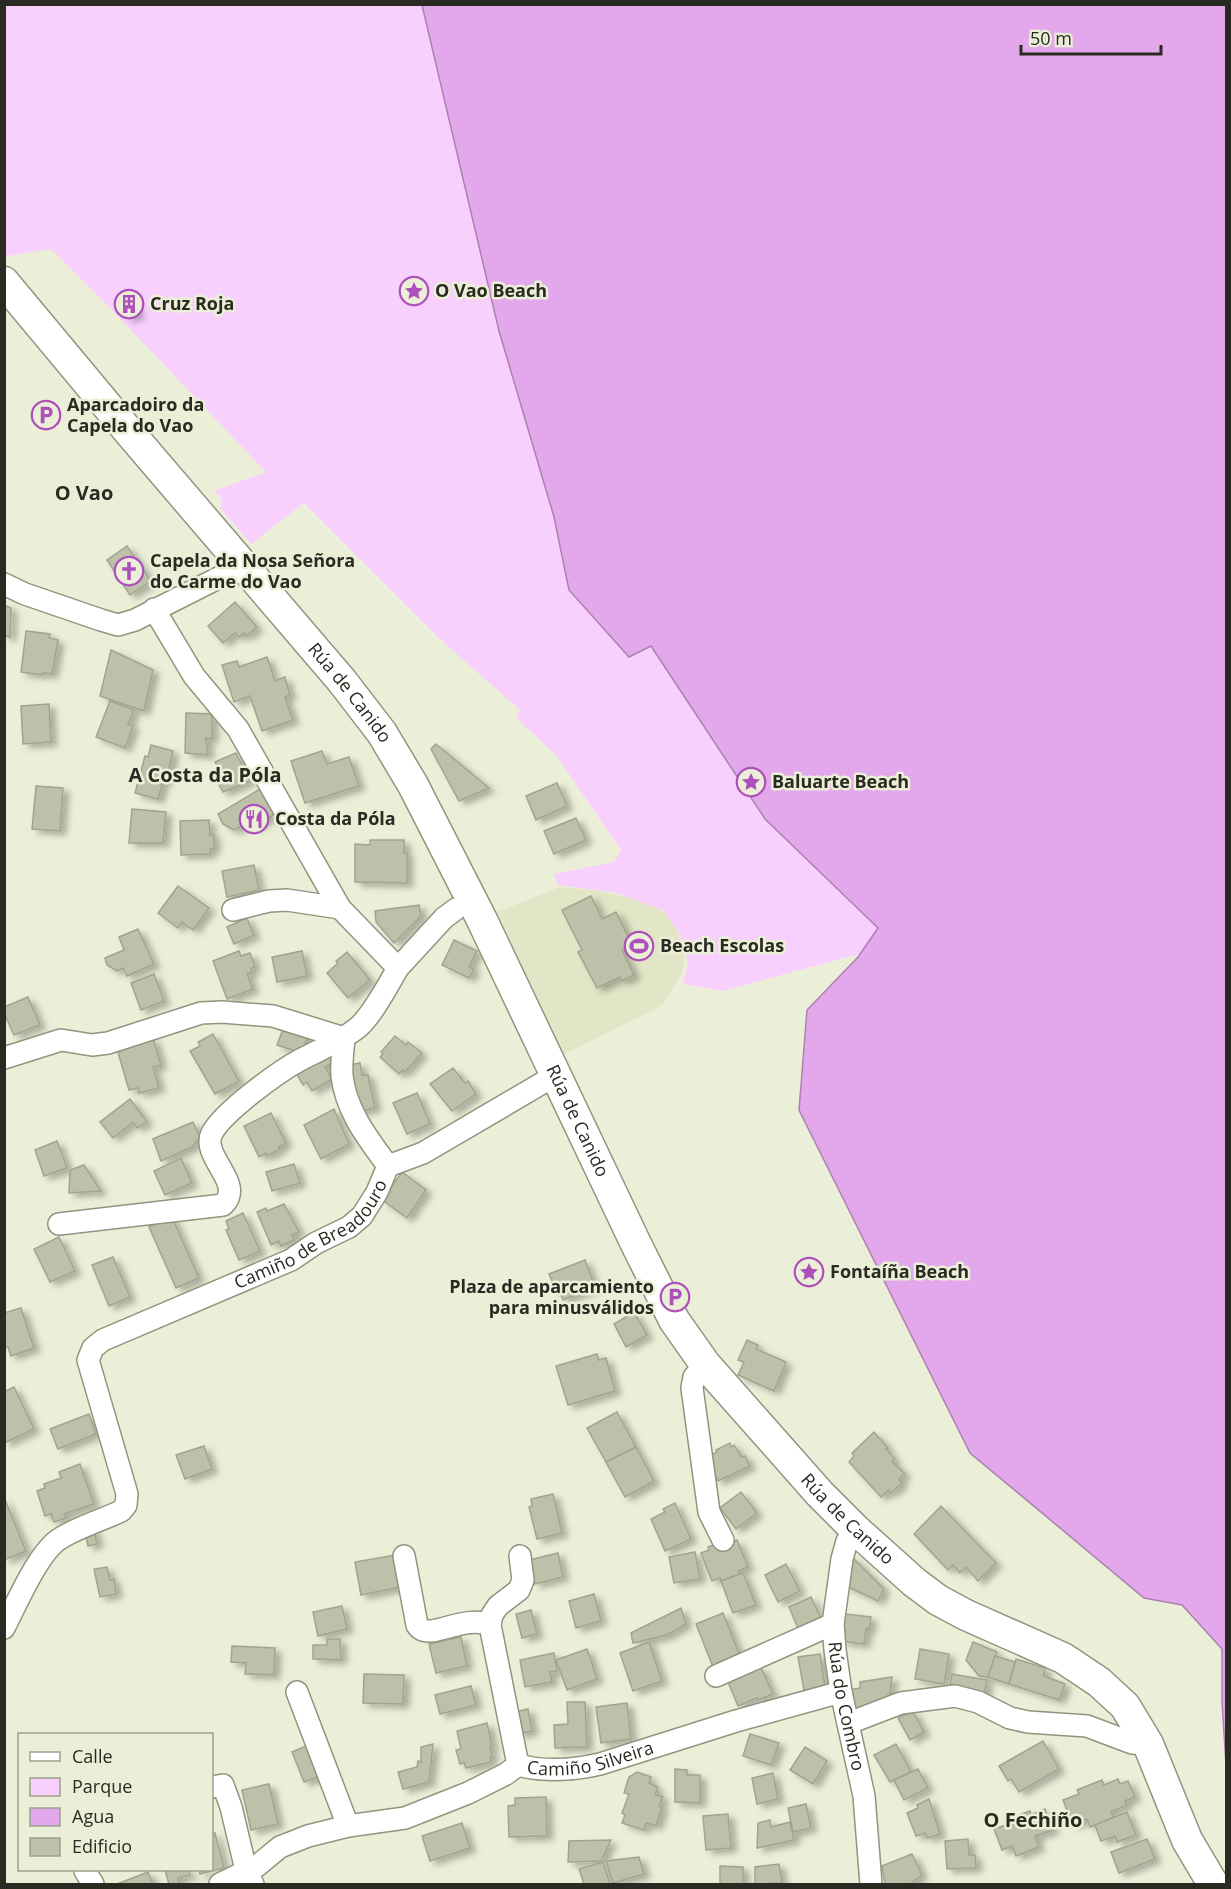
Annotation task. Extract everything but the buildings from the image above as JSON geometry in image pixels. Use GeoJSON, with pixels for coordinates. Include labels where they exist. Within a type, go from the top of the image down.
{"type":"FeatureCollection","features":[{"type":"Feature","properties":{"kind":"main road","name":"Rúa de Canido"},"geometry":{"type":"LineString","coordinates":[[4,282],[342,681],[382,733],[482,920],[674,1320],[705,1364],[751,1418],[855,1529],[914,1582],[938,1600],[966,1615],[1063,1658],[1099,1682],[1125,1706],[1148,1743],[1187,1840],[1213,1884]]}},
{"type":"Feature","properties":{"kind":"street"},"geometry":{"type":"LineString","coordinates":[[4,584],[25,594],[118,625],[135,620],[244,565]]}},
{"type":"Feature","properties":{"kind":"street"},"geometry":{"type":"LineString","coordinates":[[154,609],[194,676],[238,729],[340,908],[398,969]]}},
{"type":"Feature","properties":{"kind":"street"},"geometry":{"type":"LineString","coordinates":[[233,910],[269,901],[287,900],[340,908]]}},
{"type":"Feature","properties":{"kind":"street"},"geometry":{"type":"LineString","coordinates":[[59,1224],[223,1205],[228,1200],[228,1181],[213,1153],[210,1142],[212,1134],[236,1105],[297,1062],[344,1038],[359,1027],[398,969],[444,918],[456,909]]}},
{"type":"Feature","properties":{"kind":"street"},"geometry":{"type":"LineString","coordinates":[[4,1058],[61,1040],[92,1045],[108,1043],[201,1013],[222,1012],[273,1016],[344,1038]]}},
{"type":"Feature","properties":{"kind":"street"},"geometry":{"type":"LineString","coordinates":[[344,1038],[342,1074],[346,1096],[367,1138],[388,1166]]}},
{"type":"Feature","properties":{"kind":"street","name":"Camiño de Breadouro"},"geometry":{"type":"LineString","coordinates":[[4,1628],[20,1595],[52,1545],[60,1538],[121,1511],[126,1505],[127,1494],[88,1360],[93,1348],[103,1340],[291,1260],[316,1243],[349,1227],[362,1216],[388,1166],[423,1153],[556,1075]]}},
{"type":"Feature","properties":{"kind":"street"},"geometry":{"type":"LineString","coordinates":[[705,1364],[694,1377],[692,1388],[709,1512],[723,1540]]}},
{"type":"Feature","properties":{"kind":"street","name":"Rúa do Combro"},"geometry":{"type":"LineString","coordinates":[[855,1529],[847,1541],[842,1558],[833,1624],[842,1692],[864,1796],[871,1884]]}},
{"type":"Feature","properties":{"kind":"street"},"geometry":{"type":"LineString","coordinates":[[404,1556],[419,1628],[432,1631],[475,1622],[490,1624]]}},
{"type":"Feature","properties":{"kind":"street"},"geometry":{"type":"LineString","coordinates":[[518,1765],[490,1624],[492,1615],[498,1606],[519,1590],[523,1580],[520,1556]]}},
{"type":"Feature","properties":{"kind":"street"},"geometry":{"type":"LineString","coordinates":[[716,1676],[833,1624]]}},
{"type":"Feature","properties":{"kind":"street"},"geometry":{"type":"LineString","coordinates":[[297,1692],[348,1826]]}},
{"type":"Feature","properties":{"kind":"street","name":"Camiño Silveira"},"geometry":{"type":"LineString","coordinates":[[220,1884],[249,1877],[257,1866],[280,1846],[348,1826],[405,1818],[468,1793],[506,1774],[518,1765],[534,1769],[582,1768],[600,1764],[736,1721],[842,1692]]}},
{"type":"Feature","properties":{"kind":"street"},"geometry":{"type":"LineString","coordinates":[[849,1723],[901,1703],[955,1696],[978,1702],[1010,1718],[1028,1722],[1087,1726],[1132,1743],[1148,1743]]}},
{"type":"Feature","properties":{"kind":"street"},"geometry":{"type":"LineString","coordinates":[[213,1787],[223,1785],[249,1877]]}},
{"type":"Feature","properties":{"kind":"shaded area","name":"Beach Escolas"},"geometry":{"type":"Polygon","coordinates":[[[560,887],[593,890],[649,902],[667,915],[676,928],[683,949],[684,962],[681,975],[664,1002],[654,1010],[564,1054],[497,912],[560,887]]]}},
{"type":"Feature","properties":{"kind":"green space"},"geometry":{"type":"Polygon","coordinates":[[[4,5],[541,5],[990,919],[722,991],[683,984],[688,963],[679,933],[663,910],[616,893],[558,885],[554,874],[614,862],[621,850],[556,755],[516,718],[520,710],[441,640],[304,503],[251,544],[220,508],[222,500],[214,491],[266,472],[51,249],[7,256],[5,254],[4,5]]]}},
{"type":"Feature","properties":{"kind":"water"},"geometry":{"type":"Polygon","coordinates":[[[422,5],[1226,5],[1226,1765],[1222,1702],[1222,1649],[1182,1605],[1144,1598],[970,1453],[799,1110],[807,1010],[858,957],[878,928],[765,819],[651,646],[629,657],[569,590],[554,517],[499,331],[422,5]]]}},
{"type":"Feature","properties":{"kind":"place","name":"O Vao Beach"},"geometry":{"type":"Point","coordinates":[414,291]}},
{"type":"Feature","properties":{"kind":"place","name":"Cruz Roja"},"geometry":{"type":"Point","coordinates":[129,304]}},
{"type":"Feature","properties":{"kind":"place","name":"Aparcadoiro da Capela do Vao"},"geometry":{"type":"Point","coordinates":[46,415]}},
{"type":"Feature","properties":{"kind":"place","name":"Capela da Nosa Señora do Carme do Vao"},"geometry":{"type":"Point","coordinates":[129,571]}},
{"type":"Feature","properties":{"kind":"place","name":"Baluarte Beach"},"geometry":{"type":"Point","coordinates":[751,782]}},
{"type":"Feature","properties":{"kind":"place","name":"Costa da Póla"},"geometry":{"type":"Point","coordinates":[254,819]}},
{"type":"Feature","properties":{"kind":"place","name":"Beach Escolas"},"geometry":{"type":"Point","coordinates":[639,946]}},
{"type":"Feature","properties":{"kind":"place","name":"Fontaíña Beach"},"geometry":{"type":"Point","coordinates":[809,1272]}},
{"type":"Feature","properties":{"kind":"place","name":"Plaza de aparcamiento para minusválidos"},"geometry":{"type":"Point","coordinates":[675,1297]}},
{"type":"Feature","properties":{"kind":"district","name":"O Vao"},"geometry":{"type":"Point","coordinates":[84,493]}},
{"type":"Feature","properties":{"kind":"district","name":"A Costa da Póla"},"geometry":{"type":"Point","coordinates":[205,775]}},
{"type":"Feature","properties":{"kind":"district","name":"O Fechiño"},"geometry":{"type":"Point","coordinates":[1033,1820]}}]}
